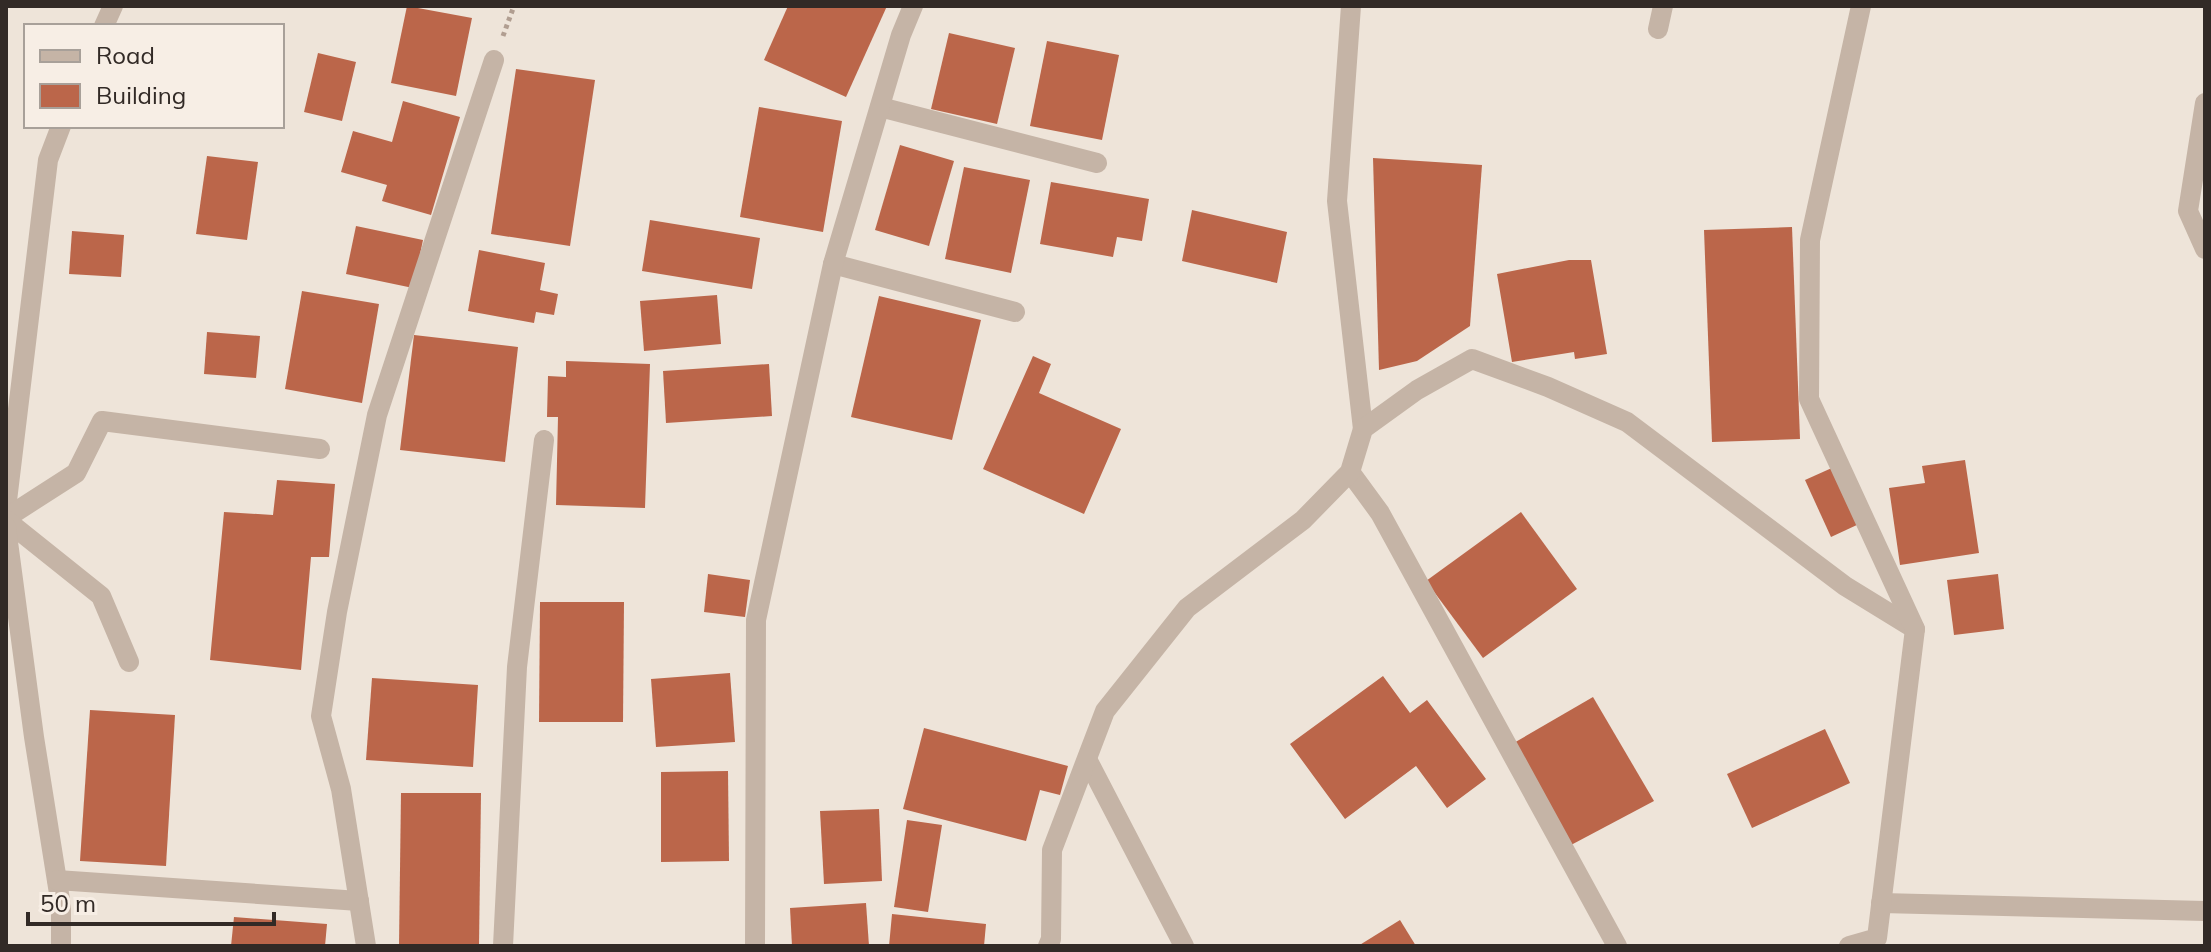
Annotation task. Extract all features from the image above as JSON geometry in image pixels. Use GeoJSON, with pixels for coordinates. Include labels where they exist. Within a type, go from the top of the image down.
{"type":"FeatureCollection","features":[{"type":"Feature","properties":{"kind":"street"},"geometry":{"type":"LineString","coordinates":[[755,946],[756,620],[833,264],[901,35],[913,6]]}},
{"type":"Feature","properties":{"kind":"street"},"geometry":{"type":"LineString","coordinates":[[1048,946],[1051,939],[1052,850],[1105,711],[1187,608],[1303,520],[1350,472],[1363,429],[1337,201],[1351,6]]}},
{"type":"Feature","properties":{"kind":"street"},"geometry":{"type":"LineString","coordinates":[[1658,29],[1663,6]]}},
{"type":"Feature","properties":{"kind":"street"},"geometry":{"type":"LineString","coordinates":[[1849,946],[1877,938],[1915,629],[1809,399],[1810,240],[1861,6]]}},
{"type":"Feature","properties":{"kind":"street"},"geometry":{"type":"LineString","coordinates":[[366,946],[341,789],[321,716],[337,612],[377,415],[494,60]]}},
{"type":"Feature","properties":{"kind":"street"},"geometry":{"type":"LineString","coordinates":[[2205,103],[2188,211],[2205,249]]}},
{"type":"Feature","properties":{"kind":"street"},"geometry":{"type":"LineString","coordinates":[[880,107],[1097,163]]}},
{"type":"Feature","properties":{"kind":"street"},"geometry":{"type":"LineString","coordinates":[[6,509],[48,160],[60,128]]}},
{"type":"Feature","properties":{"kind":"street"},"geometry":{"type":"LineString","coordinates":[[833,264],[1015,312]]}},
{"type":"Feature","properties":{"kind":"street"},"geometry":{"type":"LineString","coordinates":[[1363,429],[1417,390],[1472,359],[1548,387],[1627,422],[1845,586],[1915,629]]}},
{"type":"Feature","properties":{"kind":"street"},"geometry":{"type":"LineString","coordinates":[[129,662],[101,596],[6,519],[76,473],[102,421],[320,449]]}},
{"type":"Feature","properties":{"kind":"street"},"geometry":{"type":"LineString","coordinates":[[503,946],[517,667],[544,440]]}},
{"type":"Feature","properties":{"kind":"street"},"geometry":{"type":"LineString","coordinates":[[1350,472],[1380,513],[1617,946]]}},
{"type":"Feature","properties":{"kind":"street"},"geometry":{"type":"LineString","coordinates":[[6,527],[34,737],[61,906],[61,946]]}},
{"type":"Feature","properties":{"kind":"street"},"geometry":{"type":"LineString","coordinates":[[1088,761],[1184,946]]}},
{"type":"Feature","properties":{"kind":"street"},"geometry":{"type":"LineString","coordinates":[[57,880],[359,901]]}},
{"type":"Feature","properties":{"kind":"street"},"geometry":{"type":"LineString","coordinates":[[1881,903],[2205,911]]}},
{"type":"Feature","properties":{"kind":"building"},"geometry":{"type":"Polygon","coordinates":[[[407,6],[472,18],[456,96],[391,83],[407,6]]]}},
{"type":"Feature","properties":{"kind":"building"},"geometry":{"type":"Polygon","coordinates":[[[788,6],[887,6],[846,97],[764,60],[788,6]]]}},
{"type":"Feature","properties":{"kind":"building"},"geometry":{"type":"Polygon","coordinates":[[[949,33],[1015,48],[997,124],[931,109],[949,33]]]}},
{"type":"Feature","properties":{"kind":"building"},"geometry":{"type":"Polygon","coordinates":[[[1047,41],[1119,55],[1102,140],[1030,126],[1047,41]]]}},
{"type":"Feature","properties":{"kind":"building"},"geometry":{"type":"Polygon","coordinates":[[[318,53],[356,62],[342,121],[304,112],[318,53]]]}},
{"type":"Feature","properties":{"kind":"building"},"geometry":{"type":"Polygon","coordinates":[[[516,69],[595,80],[570,246],[491,234],[516,69]]]}},
{"type":"Feature","properties":{"kind":"building"},"geometry":{"type":"Polygon","coordinates":[[[403,101],[460,117],[431,215],[382,201],[387,185],[341,172],[353,131],[392,142],[403,101]]]}},
{"type":"Feature","properties":{"kind":"building"},"geometry":{"type":"Polygon","coordinates":[[[759,107],[842,121],[823,232],[740,217],[759,107]]]}},
{"type":"Feature","properties":{"kind":"building"},"geometry":{"type":"Polygon","coordinates":[[[900,145],[954,161],[929,246],[875,230],[900,145]]]}},
{"type":"Feature","properties":{"kind":"building"},"geometry":{"type":"Polygon","coordinates":[[[207,156],[258,162],[247,240],[196,234],[207,156]]]}},
{"type":"Feature","properties":{"kind":"building"},"geometry":{"type":"Polygon","coordinates":[[[1373,158],[1482,165],[1470,326],[1417,361],[1379,370],[1373,158]]]}},
{"type":"Feature","properties":{"kind":"building"},"geometry":{"type":"Polygon","coordinates":[[[964,167],[1030,180],[1011,273],[945,259],[964,167]]]}},
{"type":"Feature","properties":{"kind":"building"},"geometry":{"type":"Polygon","coordinates":[[[1051,182],[1149,199],[1142,241],[1117,237],[1113,257],[1040,244],[1051,182]]]}},
{"type":"Feature","properties":{"kind":"building"},"geometry":{"type":"Polygon","coordinates":[[[1192,210],[1287,232],[1277,283],[1182,261],[1192,210]]]}},
{"type":"Feature","properties":{"kind":"building"},"geometry":{"type":"Polygon","coordinates":[[[650,220],[760,238],[752,289],[642,271],[650,220]]]}},
{"type":"Feature","properties":{"kind":"building"},"geometry":{"type":"Polygon","coordinates":[[[356,226],[423,240],[413,288],[346,274],[356,226]]]}},
{"type":"Feature","properties":{"kind":"building"},"geometry":{"type":"Polygon","coordinates":[[[1792,227],[1800,439],[1712,442],[1704,230],[1792,227]]]}},
{"type":"Feature","properties":{"kind":"building"},"geometry":{"type":"Polygon","coordinates":[[[72,231],[124,235],[121,277],[69,274],[72,231]]]}},
{"type":"Feature","properties":{"kind":"building"},"geometry":{"type":"Polygon","coordinates":[[[479,250],[545,263],[540,290],[558,294],[554,315],[536,312],[534,323],[468,311],[479,250]]]}},
{"type":"Feature","properties":{"kind":"building"},"geometry":{"type":"Polygon","coordinates":[[[1569,260],[1591,260],[1607,354],[1575,359],[1574,352],[1512,362],[1497,274],[1569,260]]]}},
{"type":"Feature","properties":{"kind":"building"},"geometry":{"type":"Polygon","coordinates":[[[302,291],[379,304],[362,403],[285,389],[302,291]]]}},
{"type":"Feature","properties":{"kind":"building"},"geometry":{"type":"Polygon","coordinates":[[[717,295],[721,344],[644,351],[640,301],[717,295]]]}},
{"type":"Feature","properties":{"kind":"building"},"geometry":{"type":"Polygon","coordinates":[[[879,296],[981,320],[952,440],[851,417],[879,296]]]}},
{"type":"Feature","properties":{"kind":"building"},"geometry":{"type":"Polygon","coordinates":[[[207,332],[260,336],[256,378],[204,374],[207,332]]]}},
{"type":"Feature","properties":{"kind":"building"},"geometry":{"type":"Polygon","coordinates":[[[414,335],[518,347],[505,462],[400,450],[414,335]]]}},
{"type":"Feature","properties":{"kind":"building"},"geometry":{"type":"Polygon","coordinates":[[[1033,356],[1051,364],[1039,393],[1121,429],[1084,514],[983,469],[1033,356]]]}},
{"type":"Feature","properties":{"kind":"building"},"geometry":{"type":"Polygon","coordinates":[[[566,361],[650,364],[645,508],[556,505],[558,417],[547,417],[548,376],[566,377],[566,361]]]}},
{"type":"Feature","properties":{"kind":"building"},"geometry":{"type":"Polygon","coordinates":[[[769,364],[772,416],[666,423],[663,371],[769,364]]]}},
{"type":"Feature","properties":{"kind":"building"},"geometry":{"type":"Polygon","coordinates":[[[1965,460],[1979,553],[1900,565],[1889,488],[1925,483],[1922,466],[1965,460]]]}},
{"type":"Feature","properties":{"kind":"building"},"geometry":{"type":"Polygon","coordinates":[[[1834,467],[1859,524],[1831,537],[1805,480],[1834,467]]]}},
{"type":"Feature","properties":{"kind":"building"},"geometry":{"type":"Polygon","coordinates":[[[277,480],[335,484],[329,557],[311,557],[301,670],[210,660],[224,512],[273,515],[277,480]]]}},
{"type":"Feature","properties":{"kind":"building"},"geometry":{"type":"Polygon","coordinates":[[[1521,512],[1577,589],[1483,658],[1426,581],[1521,512]]]}},
{"type":"Feature","properties":{"kind":"building"},"geometry":{"type":"Polygon","coordinates":[[[708,574],[750,580],[745,617],[704,612],[708,574]]]}},
{"type":"Feature","properties":{"kind":"building"},"geometry":{"type":"Polygon","coordinates":[[[1998,574],[2004,629],[1954,635],[1947,580],[1998,574]]]}},
{"type":"Feature","properties":{"kind":"building"},"geometry":{"type":"Polygon","coordinates":[[[540,602],[624,602],[623,722],[539,722],[540,602]]]}},
{"type":"Feature","properties":{"kind":"building"},"geometry":{"type":"Polygon","coordinates":[[[730,673],[735,742],[656,747],[651,679],[730,673]]]}},
{"type":"Feature","properties":{"kind":"building"},"geometry":{"type":"Polygon","coordinates":[[[1383,676],[1410,713],[1427,700],[1486,779],[1447,808],[1416,766],[1345,819],[1290,744],[1383,676]]]}},
{"type":"Feature","properties":{"kind":"building"},"geometry":{"type":"Polygon","coordinates":[[[372,678],[478,685],[473,767],[366,760],[372,678]]]}},
{"type":"Feature","properties":{"kind":"building"},"geometry":{"type":"Polygon","coordinates":[[[1593,697],[1654,801],[1571,845],[1512,744],[1593,697]]]}},
{"type":"Feature","properties":{"kind":"building"},"geometry":{"type":"Polygon","coordinates":[[[90,710],[175,715],[166,866],[80,861],[90,710]]]}},
{"type":"Feature","properties":{"kind":"building"},"geometry":{"type":"Polygon","coordinates":[[[924,728],[1068,766],[1060,795],[1040,790],[1026,841],[903,809],[924,728]]]}},
{"type":"Feature","properties":{"kind":"building"},"geometry":{"type":"Polygon","coordinates":[[[1825,729],[1850,783],[1752,828],[1727,774],[1825,729]]]}},
{"type":"Feature","properties":{"kind":"building"},"geometry":{"type":"Polygon","coordinates":[[[728,771],[729,861],[661,862],[661,772],[728,771]]]}},
{"type":"Feature","properties":{"kind":"building"},"geometry":{"type":"Polygon","coordinates":[[[401,793],[481,793],[479,946],[399,946],[401,793]]]}},
{"type":"Feature","properties":{"kind":"building"},"geometry":{"type":"Polygon","coordinates":[[[879,809],[882,881],[824,884],[820,811],[879,809]]]}},
{"type":"Feature","properties":{"kind":"building"},"geometry":{"type":"Polygon","coordinates":[[[907,820],[942,825],[928,912],[894,907],[907,820]]]}},
{"type":"Feature","properties":{"kind":"building"},"geometry":{"type":"Polygon","coordinates":[[[866,903],[869,946],[792,946],[790,908],[866,903]]]}},
{"type":"Feature","properties":{"kind":"building"},"geometry":{"type":"Polygon","coordinates":[[[892,914],[986,924],[984,946],[889,946],[892,914]]]}},
{"type":"Feature","properties":{"kind":"building"},"geometry":{"type":"Polygon","coordinates":[[[234,917],[327,924],[325,946],[231,946],[234,917]]]}},
{"type":"Feature","properties":{"kind":"building"},"geometry":{"type":"Polygon","coordinates":[[[1400,920],[1416,946],[1358,946],[1400,920]]]}}]}
